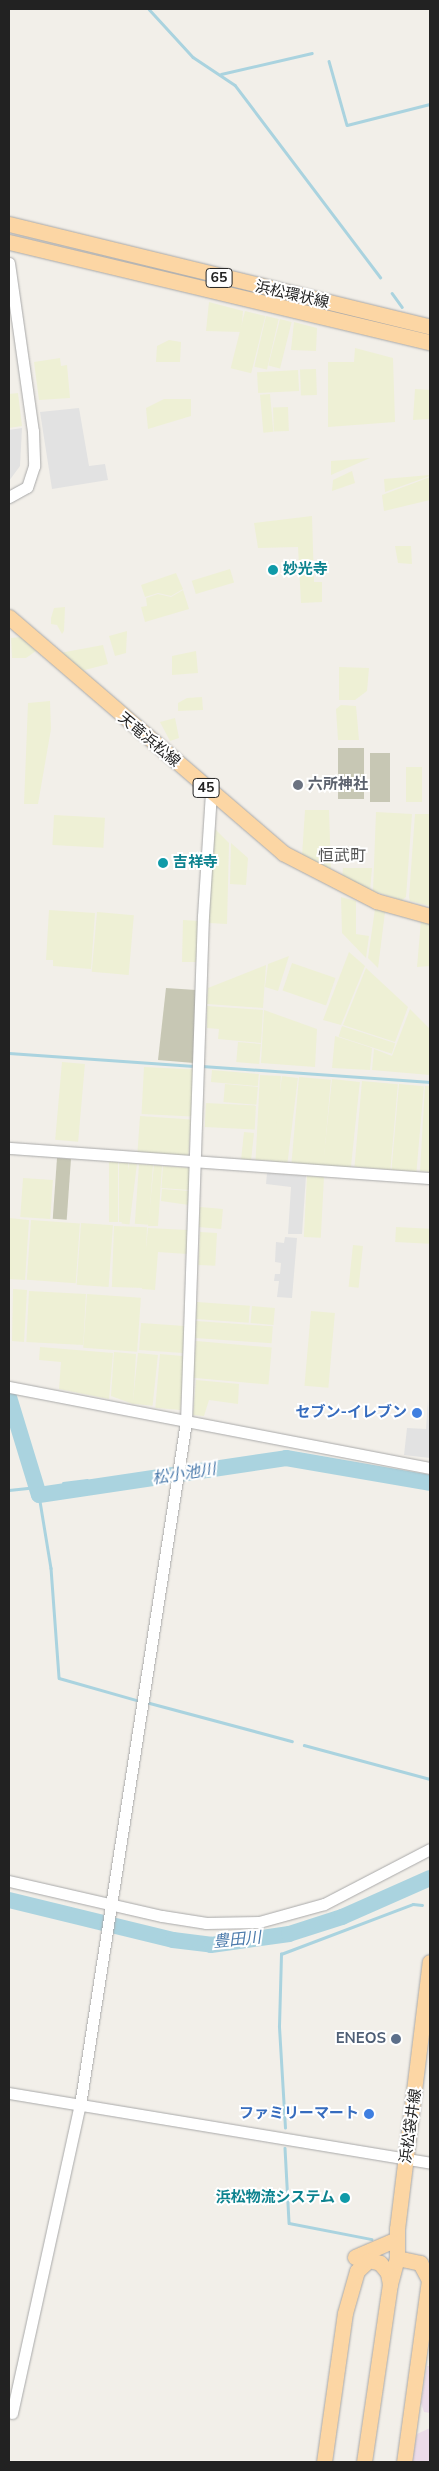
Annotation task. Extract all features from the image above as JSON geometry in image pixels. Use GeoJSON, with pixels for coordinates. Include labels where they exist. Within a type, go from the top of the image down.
{"type":"FeatureCollection","features":[{"type":"Feature","properties":{"kind":"main road","name":"浜松環状線"},"geometry":{"type":"LineString","coordinates":[[9,224],[430,327]]}},
{"type":"Feature","properties":{"kind":"main road","name":"浜松環状線"},"geometry":{"type":"LineString","coordinates":[[9,242],[430,342]]}},
{"type":"Feature","properties":{"kind":"main road","name":"天竜浜松線"},"geometry":{"type":"LineString","coordinates":[[9,617],[282,853],[328,879],[376,901],[430,916]]}},
{"type":"Feature","properties":{"kind":"main road","name":"浜松袋井線"},"geometry":{"type":"LineString","coordinates":[[364,2462],[406,2158],[430,1962]]}},
{"type":"Feature","properties":{"kind":"main road","name":"浜松袋井線"},"geometry":{"type":"LineString","coordinates":[[389,2279],[397,2258],[394,2235]]}},
{"type":"Feature","properties":{"kind":"main road"},"geometry":{"type":"LineString","coordinates":[[324,2462],[345,2313],[350,2263],[362,2253],[394,2235]]}},
{"type":"Feature","properties":{"kind":"main road"},"geometry":{"type":"LineString","coordinates":[[397,2258],[420,2263],[429,2280],[404,2462]]}},
{"type":"Feature","properties":{"kind":"main road"},"geometry":{"type":"LineString","coordinates":[[345,2313],[360,2265],[376,2261],[389,2279]]}},
{"type":"Feature","properties":{"kind":"street"},"geometry":{"type":"LineString","coordinates":[[9,263],[33,431],[34,466],[27,486],[9,497]]}},
{"type":"Feature","properties":{"kind":"street"},"geometry":{"type":"LineString","coordinates":[[12,2413],[80,2105],[179,1479],[186,1422],[211,792]]}},
{"type":"Feature","properties":{"kind":"street"},"geometry":{"type":"LineString","coordinates":[[9,1148],[430,1178]]}},
{"type":"Feature","properties":{"kind":"street"},"geometry":{"type":"LineString","coordinates":[[10,1387],[430,1468]]}},
{"type":"Feature","properties":{"kind":"street"},"geometry":{"type":"LineString","coordinates":[[9,1881],[111,1911],[206,1923],[271,1921],[332,1900],[430,1849]]}},
{"type":"Feature","properties":{"kind":"street"},"geometry":{"type":"LineString","coordinates":[[9,2093],[406,2158],[430,2164]]}},
{"type":"Feature","properties":{"kind":"shaded area"},"geometry":{"type":"Polygon","coordinates":[[[209,302],[243,311],[241,332],[206,331],[209,302]]]}},
{"type":"Feature","properties":{"kind":"shaded area"},"geometry":{"type":"Polygon","coordinates":[[[245,311],[265,316],[251,373],[231,368],[245,311]]]}},
{"type":"Feature","properties":{"kind":"shaded area"},"geometry":{"type":"Polygon","coordinates":[[[266,316],[279,319],[267,370],[254,367],[266,316]]]}},
{"type":"Feature","properties":{"kind":"shaded area"},"geometry":{"type":"Polygon","coordinates":[[[280,319],[292,322],[280,368],[268,366],[280,319]]]}},
{"type":"Feature","properties":{"kind":"shaded area"},"geometry":{"type":"Polygon","coordinates":[[[294,322],[317,328],[316,351],[291,350],[294,322]]]}},
{"type":"Feature","properties":{"kind":"shaded area"},"geometry":{"type":"Polygon","coordinates":[[[169,340],[181,342],[180,362],[156,362],[157,346],[169,340]]]}},
{"type":"Feature","properties":{"kind":"shaded area"},"geometry":{"type":"Polygon","coordinates":[[[355,348],[393,358],[395,422],[328,427],[328,362],[354,362],[355,348]]]}},
{"type":"Feature","properties":{"kind":"shaded area"},"geometry":{"type":"Polygon","coordinates":[[[60,358],[61,366],[67,365],[70,398],[39,400],[34,362],[60,358]]]}},
{"type":"Feature","properties":{"kind":"shaded area"},"geometry":{"type":"Polygon","coordinates":[[[316,369],[317,395],[301,396],[300,370],[316,369]]]}},
{"type":"Feature","properties":{"kind":"shaded area"},"geometry":{"type":"Polygon","coordinates":[[[298,370],[299,391],[258,393],[257,372],[298,370]]]}},
{"type":"Feature","properties":{"kind":"shaded area"},"geometry":{"type":"Polygon","coordinates":[[[415,389],[430,390],[430,419],[413,420],[415,389]]]}},
{"type":"Feature","properties":{"kind":"shaded area"},"geometry":{"type":"Polygon","coordinates":[[[18,393],[22,426],[9,428],[9,394],[18,393]]]}},
{"type":"Feature","properties":{"kind":"shaded area"},"geometry":{"type":"Polygon","coordinates":[[[270,394],[273,432],[263,433],[260,395],[270,394]]]}},
{"type":"Feature","properties":{"kind":"shaded area"},"geometry":{"type":"Polygon","coordinates":[[[164,399],[191,399],[191,416],[148,429],[146,408],[164,399]]]}},
{"type":"Feature","properties":{"kind":"shaded area"},"geometry":{"type":"Polygon","coordinates":[[[288,407],[289,431],[274,432],[273,408],[288,407]]]}},
{"type":"Feature","properties":{"kind":"shaded area"},"geometry":{"type":"Polygon","coordinates":[[[79,408],[89,466],[105,464],[108,480],[52,489],[40,412],[79,408]]]}},
{"type":"Feature","properties":{"kind":"shaded area"},"geometry":{"type":"Polygon","coordinates":[[[22,428],[20,466],[9,481],[9,430],[22,428]]]}},
{"type":"Feature","properties":{"kind":"shaded area"},"geometry":{"type":"Polygon","coordinates":[[[370,458],[331,475],[331,461],[370,458]]]}},
{"type":"Feature","properties":{"kind":"shaded area"},"geometry":{"type":"Polygon","coordinates":[[[352,471],[355,483],[332,491],[333,480],[352,471]]]}},
{"type":"Feature","properties":{"kind":"shaded area"},"geometry":{"type":"Polygon","coordinates":[[[430,476],[385,492],[384,479],[430,476]]]}},
{"type":"Feature","properties":{"kind":"shaded area"},"geometry":{"type":"Polygon","coordinates":[[[430,477],[430,500],[384,511],[382,495],[430,477]]]}},
{"type":"Feature","properties":{"kind":"shaded area"},"geometry":{"type":"Polygon","coordinates":[[[312,516],[314,582],[322,582],[322,602],[301,603],[298,547],[258,548],[254,523],[312,516]]]}},
{"type":"Feature","properties":{"kind":"shaded area"},"geometry":{"type":"Polygon","coordinates":[[[395,546],[411,546],[412,564],[398,563],[395,546]]]}},
{"type":"Feature","properties":{"kind":"shaded area"},"geometry":{"type":"Polygon","coordinates":[[[230,569],[234,582],[196,594],[192,581],[230,569]]]}},
{"type":"Feature","properties":{"kind":"shaded area"},"geometry":{"type":"Polygon","coordinates":[[[176,573],[183,589],[171,596],[158,593],[145,597],[141,585],[176,573]]]}},
{"type":"Feature","properties":{"kind":"shaded area"},"geometry":{"type":"Polygon","coordinates":[[[183,590],[189,609],[145,622],[141,607],[147,606],[146,598],[158,594],[171,597],[183,590]]]}},
{"type":"Feature","properties":{"kind":"shaded area"},"geometry":{"type":"Polygon","coordinates":[[[65,607],[64,631],[62,634],[57,625],[51,624],[51,618],[54,608],[65,607]]]}},
{"type":"Feature","properties":{"kind":"shaded area"},"geometry":{"type":"Polygon","coordinates":[[[127,631],[126,653],[115,656],[109,636],[127,631]]]}},
{"type":"Feature","properties":{"kind":"shaded area"},"geometry":{"type":"Polygon","coordinates":[[[21,637],[36,651],[26,658],[12,658],[11,638],[21,637]]]}},
{"type":"Feature","properties":{"kind":"shaded area"},"geometry":{"type":"Polygon","coordinates":[[[103,645],[108,664],[81,671],[60,653],[103,645]]]}},
{"type":"Feature","properties":{"kind":"shaded area"},"geometry":{"type":"Polygon","coordinates":[[[196,651],[198,673],[172,675],[172,656],[196,651]]]}},
{"type":"Feature","properties":{"kind":"shaded area"},"geometry":{"type":"Polygon","coordinates":[[[339,667],[369,668],[367,691],[355,700],[339,700],[339,667]]]}},
{"type":"Feature","properties":{"kind":"shaded area"},"geometry":{"type":"Polygon","coordinates":[[[202,697],[203,710],[178,711],[178,703],[187,698],[202,697]]]}},
{"type":"Feature","properties":{"kind":"shaded area"},"geometry":{"type":"Polygon","coordinates":[[[50,701],[51,729],[38,804],[24,804],[28,703],[50,701]]]}},
{"type":"Feature","properties":{"kind":"shaded area"},"geometry":{"type":"Polygon","coordinates":[[[341,705],[356,706],[359,740],[338,740],[336,709],[341,705]]]}},
{"type":"Feature","properties":{"kind":"shaded area"},"geometry":{"type":"Polygon","coordinates":[[[175,718],[179,738],[170,741],[160,722],[175,718]]]}},
{"type":"Feature","properties":{"kind":"shaded area"},"geometry":{"type":"Polygon","coordinates":[[[338,748],[364,748],[364,799],[338,799],[338,748]]]}},
{"type":"Feature","properties":{"kind":"shaded area"},"geometry":{"type":"Polygon","coordinates":[[[370,753],[390,753],[390,802],[370,802],[370,753]]]}},
{"type":"Feature","properties":{"kind":"shaded area"},"geometry":{"type":"Polygon","coordinates":[[[406,767],[422,767],[422,802],[406,802],[406,767]]]}},
{"type":"Feature","properties":{"kind":"shaded area"},"geometry":{"type":"Polygon","coordinates":[[[305,810],[329,810],[331,872],[302,856],[305,810]]]}},
{"type":"Feature","properties":{"kind":"shaded area"},"geometry":{"type":"Polygon","coordinates":[[[376,812],[412,814],[406,897],[402,900],[373,891],[376,812]]]}},
{"type":"Feature","properties":{"kind":"shaded area"},"geometry":{"type":"Polygon","coordinates":[[[415,814],[430,814],[430,906],[410,901],[409,897],[415,814]]]}},
{"type":"Feature","properties":{"kind":"shaded area"},"geometry":{"type":"Polygon","coordinates":[[[54,815],[105,818],[103,848],[52,845],[54,815]]]}},
{"type":"Feature","properties":{"kind":"shaded area"},"geometry":{"type":"Polygon","coordinates":[[[213,827],[229,843],[227,924],[209,923],[213,827]]]}},
{"type":"Feature","properties":{"kind":"shaded area"},"geometry":{"type":"Polygon","coordinates":[[[231,843],[248,858],[246,885],[230,884],[231,843]]]}},
{"type":"Feature","properties":{"kind":"shaded area"},"geometry":{"type":"Polygon","coordinates":[[[343,868],[372,868],[370,891],[342,878],[343,868]]]}},
{"type":"Feature","properties":{"kind":"shaded area"},"geometry":{"type":"Polygon","coordinates":[[[341,897],[356,901],[356,934],[369,936],[366,958],[342,933],[341,897]]]}},
{"type":"Feature","properties":{"kind":"shaded area"},"geometry":{"type":"Polygon","coordinates":[[[375,909],[385,912],[378,968],[368,958],[375,909]]]}},
{"type":"Feature","properties":{"kind":"shaded area"},"geometry":{"type":"Polygon","coordinates":[[[49,910],[95,913],[91,969],[53,966],[53,960],[46,960],[49,910]]]}},
{"type":"Feature","properties":{"kind":"shaded area"},"geometry":{"type":"Polygon","coordinates":[[[97,912],[134,915],[129,975],[92,972],[97,912]]]}},
{"type":"Feature","properties":{"kind":"shaded area"},"geometry":{"type":"Polygon","coordinates":[[[183,920],[199,921],[196,962],[182,962],[183,920]]]}},
{"type":"Feature","properties":{"kind":"shaded area"},"geometry":{"type":"Polygon","coordinates":[[[421,921],[430,924],[430,966],[417,967],[421,921]]]}},
{"type":"Feature","properties":{"kind":"shaded area"},"geometry":{"type":"Polygon","coordinates":[[[349,952],[365,966],[341,1025],[323,1020],[349,952]]]}},
{"type":"Feature","properties":{"kind":"shaded area"},"geometry":{"type":"Polygon","coordinates":[[[289,956],[278,991],[265,987],[268,964],[289,956]]]}},
{"type":"Feature","properties":{"kind":"shaded area"},"geometry":{"type":"Polygon","coordinates":[[[292,963],[335,978],[326,1005],[283,990],[292,963]]]}},
{"type":"Feature","properties":{"kind":"shaded area"},"geometry":{"type":"Polygon","coordinates":[[[266,965],[263,1008],[207,1004],[208,988],[266,965]]]}},
{"type":"Feature","properties":{"kind":"shaded area"},"geometry":{"type":"Polygon","coordinates":[[[366,968],[408,1007],[395,1042],[343,1025],[366,968]]]}},
{"type":"Feature","properties":{"kind":"shaded area"},"geometry":{"type":"Polygon","coordinates":[[[166,988],[196,990],[194,1063],[158,1060],[166,988]]]}},
{"type":"Feature","properties":{"kind":"shaded area"},"geometry":{"type":"Polygon","coordinates":[[[207,1006],[263,1010],[261,1043],[218,1039],[219,1029],[207,1028],[207,1006]]]}},
{"type":"Feature","properties":{"kind":"shaded area"},"geometry":{"type":"Polygon","coordinates":[[[410,1009],[430,1029],[430,1075],[372,1070],[374,1049],[392,1056],[410,1009]]]}},
{"type":"Feature","properties":{"kind":"shaded area"},"geometry":{"type":"Polygon","coordinates":[[[264,1010],[317,1029],[315,1067],[261,1063],[264,1010]]]}},
{"type":"Feature","properties":{"kind":"shaded area"},"geometry":{"type":"Polygon","coordinates":[[[342,1026],[395,1043],[392,1054],[339,1036],[342,1026]]]}},
{"type":"Feature","properties":{"kind":"shaded area"},"geometry":{"type":"Polygon","coordinates":[[[335,1036],[372,1048],[370,1070],[332,1068],[335,1036]]]}},
{"type":"Feature","properties":{"kind":"shaded area"},"geometry":{"type":"Polygon","coordinates":[[[238,1042],[261,1044],[259,1064],[236,1062],[238,1042]]]}},
{"type":"Feature","properties":{"kind":"shaded area"},"geometry":{"type":"Polygon","coordinates":[[[62,1062],[85,1064],[78,1142],[55,1140],[62,1062]]]}},
{"type":"Feature","properties":{"kind":"shaded area"},"geometry":{"type":"Polygon","coordinates":[[[144,1067],[194,1070],[191,1117],[142,1114],[144,1067]]]}},
{"type":"Feature","properties":{"kind":"shaded area"},"geometry":{"type":"Polygon","coordinates":[[[212,1070],[259,1074],[258,1086],[211,1082],[212,1070]]]}},
{"type":"Feature","properties":{"kind":"shaded area"},"geometry":{"type":"Polygon","coordinates":[[[260,1075],[281,1076],[277,1161],[256,1160],[260,1075]]]}},
{"type":"Feature","properties":{"kind":"shaded area"},"geometry":{"type":"Polygon","coordinates":[[[282,1076],[298,1078],[287,1163],[272,1161],[282,1076]]]}},
{"type":"Feature","properties":{"kind":"shaded area"},"geometry":{"type":"Polygon","coordinates":[[[299,1077],[331,1080],[323,1165],[292,1163],[299,1077]]]}},
{"type":"Feature","properties":{"kind":"shaded area"},"geometry":{"type":"Polygon","coordinates":[[[332,1079],[360,1082],[351,1168],[323,1166],[332,1079]]]}},
{"type":"Feature","properties":{"kind":"shaded area"},"geometry":{"type":"Polygon","coordinates":[[[362,1081],[398,1084],[390,1170],[355,1167],[362,1081]]]}},
{"type":"Feature","properties":{"kind":"shaded area"},"geometry":{"type":"Polygon","coordinates":[[[225,1084],[258,1087],[256,1105],[223,1102],[225,1084]]]}},
{"type":"Feature","properties":{"kind":"shaded area"},"geometry":{"type":"Polygon","coordinates":[[[399,1084],[424,1086],[416,1172],[392,1170],[399,1084]]]}},
{"type":"Feature","properties":{"kind":"shaded area"},"geometry":{"type":"Polygon","coordinates":[[[425,1086],[430,1086],[430,1172],[420,1171],[425,1086]]]}},
{"type":"Feature","properties":{"kind":"shaded area"},"geometry":{"type":"Polygon","coordinates":[[[206,1103],[256,1106],[255,1130],[205,1127],[206,1103]]]}},
{"type":"Feature","properties":{"kind":"shaded area"},"geometry":{"type":"Polygon","coordinates":[[[140,1116],[191,1120],[188,1155],[137,1152],[140,1116]]]}},
{"type":"Feature","properties":{"kind":"shaded area"},"geometry":{"type":"Polygon","coordinates":[[[244,1132],[254,1133],[251,1160],[241,1159],[244,1132]]]}},
{"type":"Feature","properties":{"kind":"shaded area"},"geometry":{"type":"Polygon","coordinates":[[[57,1158],[71,1159],[67,1220],[53,1219],[57,1158]]]}},
{"type":"Feature","properties":{"kind":"shaded area"},"geometry":{"type":"Polygon","coordinates":[[[109,1162],[118,1162],[118,1222],[109,1222],[109,1162]]]}},
{"type":"Feature","properties":{"kind":"shaded area"},"geometry":{"type":"Polygon","coordinates":[[[119,1163],[128,1163],[128,1222],[119,1222],[119,1163]]]}},
{"type":"Feature","properties":{"kind":"shaded area"},"geometry":{"type":"Polygon","coordinates":[[[129,1163],[137,1164],[130,1225],[122,1224],[129,1163]]]}},
{"type":"Feature","properties":{"kind":"shaded area"},"geometry":{"type":"Polygon","coordinates":[[[139,1164],[153,1165],[149,1225],[135,1224],[139,1164]]]}},
{"type":"Feature","properties":{"kind":"shaded area"},"geometry":{"type":"Polygon","coordinates":[[[154,1165],[162,1166],[158,1226],[148,1226],[154,1165]]]}},
{"type":"Feature","properties":{"kind":"shaded area"},"geometry":{"type":"Polygon","coordinates":[[[163,1166],[191,1168],[189,1190],[161,1188],[163,1166]]]}},
{"type":"Feature","properties":{"kind":"shaded area"},"geometry":{"type":"Polygon","coordinates":[[[267,1173],[306,1176],[302,1234],[288,1234],[291,1187],[266,1184],[267,1173]]]}},
{"type":"Feature","properties":{"kind":"shaded area"},"geometry":{"type":"Polygon","coordinates":[[[307,1176],[324,1177],[321,1238],[304,1237],[307,1176]]]}},
{"type":"Feature","properties":{"kind":"shaded area"},"geometry":{"type":"Polygon","coordinates":[[[23,1178],[53,1180],[50,1219],[20,1217],[23,1178]]]}},
{"type":"Feature","properties":{"kind":"shaded area"},"geometry":{"type":"Polygon","coordinates":[[[162,1189],[190,1191],[189,1205],[161,1201],[162,1189]]]}},
{"type":"Feature","properties":{"kind":"shaded area"},"geometry":{"type":"Polygon","coordinates":[[[200,1207],[223,1209],[221,1229],[198,1227],[200,1207]]]}},
{"type":"Feature","properties":{"kind":"shaded area"},"geometry":{"type":"Polygon","coordinates":[[[9,1218],[29,1220],[25,1280],[9,1279],[9,1218]]]}},
{"type":"Feature","properties":{"kind":"shaded area"},"geometry":{"type":"Polygon","coordinates":[[[31,1220],[80,1223],[76,1283],[27,1280],[31,1220]]]}},
{"type":"Feature","properties":{"kind":"shaded area"},"geometry":{"type":"Polygon","coordinates":[[[81,1223],[113,1225],[109,1287],[77,1285],[81,1223]]]}},
{"type":"Feature","properties":{"kind":"shaded area"},"geometry":{"type":"Polygon","coordinates":[[[114,1226],[147,1227],[145,1288],[112,1287],[114,1226]]]}},
{"type":"Feature","properties":{"kind":"shaded area"},"geometry":{"type":"Polygon","coordinates":[[[396,1227],[430,1229],[429,1244],[395,1242],[396,1227]]]}},
{"type":"Feature","properties":{"kind":"shaded area"},"geometry":{"type":"Polygon","coordinates":[[[148,1228],[188,1230],[187,1254],[158,1252],[155,1290],[142,1289],[148,1228]]]}},
{"type":"Feature","properties":{"kind":"shaded area"},"geometry":{"type":"Polygon","coordinates":[[[200,1232],[217,1233],[215,1266],[198,1265],[200,1232]]]}},
{"type":"Feature","properties":{"kind":"shaded area"},"geometry":{"type":"Polygon","coordinates":[[[285,1237],[297,1238],[292,1298],[277,1297],[279,1281],[274,1281],[275,1274],[280,1274],[281,1263],[275,1262],[276,1242],[284,1243],[285,1237]]]}},
{"type":"Feature","properties":{"kind":"shaded area"},"geometry":{"type":"Polygon","coordinates":[[[353,1245],[363,1246],[359,1288],[349,1287],[353,1245]]]}},
{"type":"Feature","properties":{"kind":"shaded area"},"geometry":{"type":"Polygon","coordinates":[[[13,1289],[27,1290],[24,1342],[12,1341],[13,1289]]]}},
{"type":"Feature","properties":{"kind":"shaded area"},"geometry":{"type":"Polygon","coordinates":[[[29,1291],[86,1294],[83,1345],[26,1342],[29,1291]]]}},
{"type":"Feature","properties":{"kind":"shaded area"},"geometry":{"type":"Polygon","coordinates":[[[87,1294],[141,1298],[137,1352],[83,1348],[87,1294]]]}},
{"type":"Feature","properties":{"kind":"shaded area"},"geometry":{"type":"Polygon","coordinates":[[[197,1302],[250,1306],[249,1323],[196,1319],[197,1302]]]}},
{"type":"Feature","properties":{"kind":"shaded area"},"geometry":{"type":"Polygon","coordinates":[[[252,1306],[275,1308],[273,1325],[251,1323],[252,1306]]]}},
{"type":"Feature","properties":{"kind":"shaded area"},"geometry":{"type":"Polygon","coordinates":[[[311,1311],[335,1313],[328,1388],[304,1386],[311,1311]]]}},
{"type":"Feature","properties":{"kind":"shaded area"},"geometry":{"type":"Polygon","coordinates":[[[196,1321],[273,1326],[272,1343],[195,1338],[196,1321]]]}},
{"type":"Feature","properties":{"kind":"shaded area"},"geometry":{"type":"Polygon","coordinates":[[[141,1323],[185,1326],[183,1353],[139,1350],[141,1323]]]}},
{"type":"Feature","properties":{"kind":"shaded area"},"geometry":{"type":"Polygon","coordinates":[[[196,1341],[272,1348],[268,1384],[193,1378],[196,1341]]]}},
{"type":"Feature","properties":{"kind":"shaded area"},"geometry":{"type":"Polygon","coordinates":[[[40,1347],[113,1353],[109,1399],[59,1389],[61,1362],[39,1360],[40,1347]]]}},
{"type":"Feature","properties":{"kind":"shaded area"},"geometry":{"type":"Polygon","coordinates":[[[114,1352],[136,1354],[133,1404],[111,1396],[114,1352]]]}},
{"type":"Feature","properties":{"kind":"shaded area"},"geometry":{"type":"Polygon","coordinates":[[[138,1353],[158,1355],[153,1406],[133,1404],[138,1353]]]}},
{"type":"Feature","properties":{"kind":"shaded area"},"geometry":{"type":"Polygon","coordinates":[[[160,1354],[185,1356],[180,1410],[155,1408],[160,1354]]]}},
{"type":"Feature","properties":{"kind":"shaded area"},"geometry":{"type":"Polygon","coordinates":[[[196,1380],[239,1384],[238,1404],[209,1400],[204,1416],[193,1415],[196,1380]]]}},
{"type":"Feature","properties":{"kind":"shaded area"},"geometry":{"type":"Polygon","coordinates":[[[428,1399],[430,1458],[404,1455],[407,1428],[426,1429],[428,1399]]]}},
{"type":"Feature","properties":{"kind":"shaded area"},"geometry":{"type":"Polygon","coordinates":[[[427,2366],[430,2366],[430,2413],[424,2412],[421,2403],[427,2366]]]}},
{"type":"Feature","properties":{"kind":"shaded area"},"geometry":{"type":"Polygon","coordinates":[[[430,2428],[430,2462],[412,2462],[417,2434],[430,2428]]]}},
{"type":"Feature","properties":{"kind":"waterway"},"geometry":{"type":"LineString","coordinates":[[149,9],[193,57],[235,85],[380,277]]}},
{"type":"Feature","properties":{"kind":"waterway"},"geometry":{"type":"LineString","coordinates":[[221,74],[312,53]]}},
{"type":"Feature","properties":{"kind":"waterway"},"geometry":{"type":"LineString","coordinates":[[329,61],[347,125],[430,104]]}},
{"type":"Feature","properties":{"kind":"waterway"},"geometry":{"type":"LineString","coordinates":[[392,293],[402,307]]}},
{"type":"Feature","properties":{"kind":"waterway"},"geometry":{"type":"LineString","coordinates":[[9,1053],[194,1066]]}},
{"type":"Feature","properties":{"kind":"waterway"},"geometry":{"type":"LineString","coordinates":[[202,1066],[430,1082]]}},
{"type":"Feature","properties":{"kind":"waterway","name":"松小池川"},"geometry":{"type":"LineString","coordinates":[[9,1397],[39,1495],[286,1458],[430,1483]]}},
{"type":"Feature","properties":{"kind":"waterway"},"geometry":{"type":"LineString","coordinates":[[63,1483],[87,1480]]}},
{"type":"Feature","properties":{"kind":"waterway"},"geometry":{"type":"LineString","coordinates":[[9,1490],[39,1487]]}},
{"type":"Feature","properties":{"kind":"waterway"},"geometry":{"type":"LineString","coordinates":[[39,1495],[51,1568],[59,1678],[140,1701]]}},
{"type":"Feature","properties":{"kind":"waterway"},"geometry":{"type":"LineString","coordinates":[[146,1702],[292,1741]]}},
{"type":"Feature","properties":{"kind":"waterway"},"geometry":{"type":"LineString","coordinates":[[304,1745],[430,1779]]}},
{"type":"Feature","properties":{"kind":"waterway","name":"豊田川"},"geometry":{"type":"LineString","coordinates":[[9,1900],[173,1940],[211,1945],[289,1934],[342,1917],[430,1878]]}},
{"type":"Feature","properties":{"kind":"waterway"},"geometry":{"type":"LineString","coordinates":[[285,2128],[279,2026],[281,1954],[413,1904],[422,1905]]}},
{"type":"Feature","properties":{"kind":"waterway"},"geometry":{"type":"LineString","coordinates":[[285,2148],[289,2223],[371,2239]]}},
{"type":"Feature","properties":{"kind":"place","name":"妙光寺"},"geometry":{"type":"Point","coordinates":[273,570]}},
{"type":"Feature","properties":{"kind":"place","name":"六所神社"},"geometry":{"type":"Point","coordinates":[298,785]}},
{"type":"Feature","properties":{"kind":"place","name":"吉祥寺"},"geometry":{"type":"Point","coordinates":[163,863]}},
{"type":"Feature","properties":{"kind":"place","name":"セブン-イレブン"},"geometry":{"type":"Point","coordinates":[417,1413]}},
{"type":"Feature","properties":{"kind":"place","name":"ENEOS"},"geometry":{"type":"Point","coordinates":[396,2039]}},
{"type":"Feature","properties":{"kind":"place","name":"ファミリーマート"},"geometry":{"type":"Point","coordinates":[369,2114]}},
{"type":"Feature","properties":{"kind":"place","name":"浜松物流システム"},"geometry":{"type":"Point","coordinates":[345,2198]}},
{"type":"Feature","properties":{"kind":"district","name":"恒武町"},"geometry":{"type":"Point","coordinates":[342,856]}}]}
